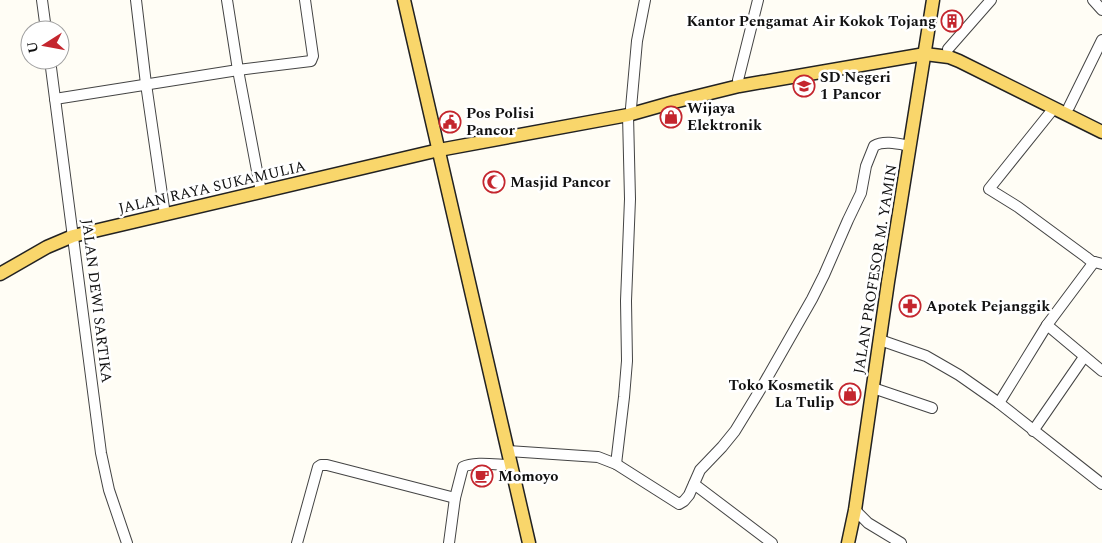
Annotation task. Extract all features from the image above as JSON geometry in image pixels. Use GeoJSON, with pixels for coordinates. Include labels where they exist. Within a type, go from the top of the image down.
{"type":"FeatureCollection","features":[{"type":"Feature","properties":{"kind":"main road"},"geometry":{"type":"LineString","coordinates":[[404,0],[529,543]]}},
{"type":"Feature","properties":{"kind":"main road","name":"JALAN PROFESOR M. YAMIN"},"geometry":{"type":"LineString","coordinates":[[848,543],[933,0]]}},
{"type":"Feature","properties":{"kind":"main road"},"geometry":{"type":"LineString","coordinates":[[673,98],[738,80],[911,48],[926,50],[954,59],[1102,123]]}},
{"type":"Feature","properties":{"kind":"main road"},"geometry":{"type":"LineString","coordinates":[[673,98],[926,50],[948,49],[1062,107],[1102,132]]}},
{"type":"Feature","properties":{"kind":"main road","name":"JALAN RAYA SUKAMULIA"},"geometry":{"type":"LineString","coordinates":[[0,274],[47,247],[73,236],[439,150],[474,135],[629,111],[673,98]]}},
{"type":"Feature","properties":{"kind":"street"},"geometry":{"type":"LineString","coordinates":[[42,0],[45,20]]}},
{"type":"Feature","properties":{"kind":"street"},"geometry":{"type":"LineString","coordinates":[[136,0],[146,84],[166,215]]}},
{"type":"Feature","properties":{"kind":"street"},"geometry":{"type":"LineString","coordinates":[[227,0],[238,70],[262,192]]}},
{"type":"Feature","properties":{"kind":"street"},"geometry":{"type":"LineString","coordinates":[[56,99],[238,70],[312,61],[313,56],[305,0]]}},
{"type":"Feature","properties":{"kind":"street"},"geometry":{"type":"LineString","coordinates":[[616,464],[627,361],[626,301],[630,199],[629,111],[636,41],[645,0]]}},
{"type":"Feature","properties":{"kind":"street"},"geometry":{"type":"LineString","coordinates":[[738,80],[758,0]]}},
{"type":"Feature","properties":{"kind":"street"},"geometry":{"type":"LineString","coordinates":[[948,49],[991,0]]}},
{"type":"Feature","properties":{"kind":"street"},"geometry":{"type":"LineString","coordinates":[[1093,0],[1102,10]]}},
{"type":"Feature","properties":{"kind":"street"},"geometry":{"type":"LineString","coordinates":[[999,403],[1047,325],[1098,263],[1086,257],[1018,207],[989,189],[1062,107],[1102,40]]}},
{"type":"Feature","properties":{"kind":"street","name":"JALAN DEWI SARTIKA"},"geometry":{"type":"LineString","coordinates":[[52,70],[101,453],[109,490],[127,543]]}},
{"type":"Feature","properties":{"kind":"street"},"geometry":{"type":"LineString","coordinates":[[508,451],[598,456],[616,464],[679,504],[684,501],[689,495],[700,470],[735,431],[749,410],[812,299],[828,268],[860,193],[866,166],[874,146],[884,143],[910,146]]}},
{"type":"Feature","properties":{"kind":"street"},"geometry":{"type":"LineString","coordinates":[[1047,325],[1102,371]]}},
{"type":"Feature","properties":{"kind":"street"},"geometry":{"type":"LineString","coordinates":[[880,340],[933,359],[959,375],[999,403],[1102,484]]}},
{"type":"Feature","properties":{"kind":"street"},"geometry":{"type":"LineString","coordinates":[[1034,431],[1084,357]]}},
{"type":"Feature","properties":{"kind":"street"},"geometry":{"type":"LineString","coordinates":[[873,388],[932,408]]}},
{"type":"Feature","properties":{"kind":"street"},"geometry":{"type":"LineString","coordinates":[[449,543],[455,498],[461,470],[464,466],[472,464],[511,466]]}},
{"type":"Feature","properties":{"kind":"street"},"geometry":{"type":"LineString","coordinates":[[297,543],[318,467],[321,465],[455,498]]}},
{"type":"Feature","properties":{"kind":"street"},"geometry":{"type":"LineString","coordinates":[[694,484],[772,543]]}},
{"type":"Feature","properties":{"kind":"street"},"geometry":{"type":"LineString","coordinates":[[854,510],[868,523],[901,543]]}},
{"type":"Feature","properties":{"kind":"place","name":"Kantor Pengamat Air Kokok Tojang"},"geometry":{"type":"Point","coordinates":[952,21]}},
{"type":"Feature","properties":{"kind":"place","name":"SD Negeri 1 Pancor"},"geometry":{"type":"Point","coordinates":[804,86]}},
{"type":"Feature","properties":{"kind":"place","name":"Wijaya Elektronik"},"geometry":{"type":"Point","coordinates":[671,117]}},
{"type":"Feature","properties":{"kind":"place","name":"Pos Polisi Pancor"},"geometry":{"type":"Point","coordinates":[450,122]}},
{"type":"Feature","properties":{"kind":"place","name":"Masjid Pancor"},"geometry":{"type":"Point","coordinates":[494,182]}},
{"type":"Feature","properties":{"kind":"place","name":"Apotek Pejanggik"},"geometry":{"type":"Point","coordinates":[910,306]}},
{"type":"Feature","properties":{"kind":"place","name":"Toko Kosmetik La Tulip"},"geometry":{"type":"Point","coordinates":[850,394]}},
{"type":"Feature","properties":{"kind":"place","name":"Momoyo"},"geometry":{"type":"Point","coordinates":[482,476]}}]}
